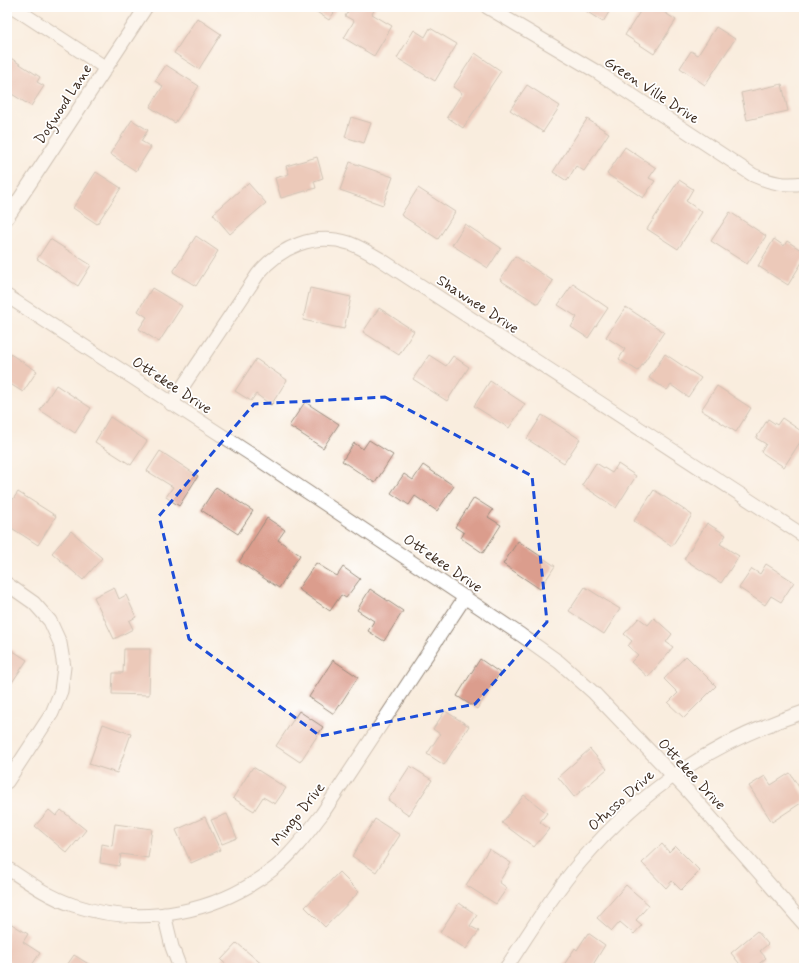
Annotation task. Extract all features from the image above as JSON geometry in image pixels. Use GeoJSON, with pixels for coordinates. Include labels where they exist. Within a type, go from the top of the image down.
{"type":"FeatureCollection","features":[{"type":"Feature","properties":{"kind":"street"},"geometry":{"type":"LineString","coordinates":[[13,7],[106,68]]}},
{"type":"Feature","properties":{"kind":"street","name":"Dogwood Lane"},"geometry":{"type":"LineString","coordinates":[[7,218],[146,7]]}},
{"type":"Feature","properties":{"kind":"street","name":"Green Ville Drive"},"geometry":{"type":"LineString","coordinates":[[487,7],[613,82],[753,175],[779,184],[791,185],[804,183]]}},
{"type":"Feature","properties":{"kind":"street","name":"Shawnee Drive"},"geometry":{"type":"LineString","coordinates":[[171,404],[266,264],[281,252],[298,244],[323,240],[348,243],[360,247],[380,259],[804,536]]}},
{"type":"Feature","properties":{"kind":"street","name":"Ottekee Drive"},"geometry":{"type":"LineString","coordinates":[[7,296],[465,597],[559,662],[594,693],[686,789],[804,924]]}},
{"type":"Feature","properties":{"kind":"street"},"geometry":{"type":"LineString","coordinates":[[7,584],[34,603],[50,621],[60,643],[64,667],[61,691],[52,713],[7,782]]}},
{"type":"Feature","properties":{"kind":"street","name":"Mingo Drive"},"geometry":{"type":"LineString","coordinates":[[7,868],[52,896],[73,905],[95,911],[129,915],[164,914],[186,911],[229,897],[249,886],[277,866],[301,842],[322,814],[465,597]]}},
{"type":"Feature","properties":{"kind":"street","name":"Otusso Drive"},"geometry":{"type":"LineString","coordinates":[[506,968],[552,900],[580,862],[611,828],[646,796],[672,776],[703,756],[734,739],[777,721],[804,712]]}},
{"type":"Feature","properties":{"kind":"street"},"geometry":{"type":"LineString","coordinates":[[164,914],[172,947],[180,968]]}},
{"type":"Feature","properties":{"kind":"highlighted area"},"geometry":{"type":"Polygon","coordinates":[[[385,397],[532,476],[547,622],[475,704],[320,736],[189,639],[159,516],[254,404],[385,397]]]}},
{"type":"Feature","properties":{"kind":"building"},"geometry":{"type":"Polygon","coordinates":[[[309,7],[338,7],[329,20],[309,7]]]}},
{"type":"Feature","properties":{"kind":"building"},"geometry":{"type":"Polygon","coordinates":[[[351,7],[376,7],[372,14],[392,26],[374,56],[344,38],[354,21],[345,16],[351,7]]]}},
{"type":"Feature","properties":{"kind":"building"},"geometry":{"type":"Polygon","coordinates":[[[589,7],[612,7],[603,22],[586,11],[589,7]]]}},
{"type":"Feature","properties":{"kind":"building"},"geometry":{"type":"Polygon","coordinates":[[[643,7],[656,7],[676,20],[654,54],[625,35],[643,7]]]}},
{"type":"Feature","properties":{"kind":"building"},"geometry":{"type":"Polygon","coordinates":[[[197,18],[221,34],[199,69],[174,53],[197,18]]]}},
{"type":"Feature","properties":{"kind":"building"},"geometry":{"type":"Polygon","coordinates":[[[716,27],[735,39],[705,85],[680,68],[691,51],[698,55],[716,27]]]}},
{"type":"Feature","properties":{"kind":"building"},"geometry":{"type":"Polygon","coordinates":[[[430,28],[457,44],[435,81],[397,58],[414,30],[425,37],[430,28]]]}},
{"type":"Feature","properties":{"kind":"building"},"geometry":{"type":"Polygon","coordinates":[[[475,53],[501,71],[463,128],[447,117],[462,93],[453,87],[475,53]]]}},
{"type":"Feature","properties":{"kind":"building"},"geometry":{"type":"Polygon","coordinates":[[[9,57],[40,77],[37,82],[44,86],[31,106],[7,91],[7,59],[9,57]]]}},
{"type":"Feature","properties":{"kind":"building"},"geometry":{"type":"Polygon","coordinates":[[[166,65],[199,86],[175,123],[150,107],[163,86],[155,81],[166,65]]]}},
{"type":"Feature","properties":{"kind":"building"},"geometry":{"type":"Polygon","coordinates":[[[782,84],[788,111],[747,120],[741,93],[782,84]]]}},
{"type":"Feature","properties":{"kind":"building"},"geometry":{"type":"Polygon","coordinates":[[[527,85],[560,106],[543,132],[510,110],[527,85]]]}},
{"type":"Feature","properties":{"kind":"building"},"geometry":{"type":"Polygon","coordinates":[[[351,117],[371,123],[364,143],[345,137],[351,117]]]}},
{"type":"Feature","properties":{"kind":"building"},"geometry":{"type":"Polygon","coordinates":[[[587,119],[609,133],[584,171],[576,166],[567,181],[553,172],[587,119]]]}},
{"type":"Feature","properties":{"kind":"building"},"geometry":{"type":"Polygon","coordinates":[[[132,120],[148,130],[141,141],[151,147],[136,171],[110,154],[132,120]]]}},
{"type":"Feature","properties":{"kind":"building"},"geometry":{"type":"Polygon","coordinates":[[[625,147],[656,168],[649,178],[655,181],[643,198],[607,174],[625,147]]]}},
{"type":"Feature","properties":{"kind":"building"},"geometry":{"type":"Polygon","coordinates":[[[317,157],[323,178],[314,181],[316,188],[281,198],[275,178],[289,174],[286,166],[317,157]]]}},
{"type":"Feature","properties":{"kind":"building"},"geometry":{"type":"Polygon","coordinates":[[[350,162],[393,177],[383,205],[340,190],[350,162]]]}},
{"type":"Feature","properties":{"kind":"building"},"geometry":{"type":"Polygon","coordinates":[[[96,172],[121,188],[97,224],[73,208],[96,172]]]}},
{"type":"Feature","properties":{"kind":"building"},"geometry":{"type":"Polygon","coordinates":[[[679,180],[693,189],[686,201],[702,212],[678,249],[647,229],[679,180]]]}},
{"type":"Feature","properties":{"kind":"building"},"geometry":{"type":"Polygon","coordinates":[[[248,183],[266,203],[230,234],[213,214],[248,183]]]}},
{"type":"Feature","properties":{"kind":"building"},"geometry":{"type":"Polygon","coordinates":[[[418,188],[455,212],[438,239],[401,215],[418,188]]]}},
{"type":"Feature","properties":{"kind":"building"},"geometry":{"type":"Polygon","coordinates":[[[730,212],[766,236],[747,264],[711,241],[730,212]]]}},
{"type":"Feature","properties":{"kind":"building"},"geometry":{"type":"Polygon","coordinates":[[[465,224],[501,248],[488,268],[452,245],[465,224]]]}},
{"type":"Feature","properties":{"kind":"building"},"geometry":{"type":"Polygon","coordinates":[[[196,236],[218,251],[196,286],[173,272],[196,236]]]}},
{"type":"Feature","properties":{"kind":"building"},"geometry":{"type":"Polygon","coordinates":[[[50,239],[91,265],[78,286],[37,259],[50,239]]]}},
{"type":"Feature","properties":{"kind":"building"},"geometry":{"type":"Polygon","coordinates":[[[774,239],[784,246],[787,241],[804,252],[804,259],[788,285],[758,266],[774,239]]]}},
{"type":"Feature","properties":{"kind":"building"},"geometry":{"type":"Polygon","coordinates":[[[515,256],[553,281],[538,304],[500,280],[515,256]]]}},
{"type":"Feature","properties":{"kind":"building"},"geometry":{"type":"Polygon","coordinates":[[[573,284],[608,308],[588,338],[571,327],[577,317],[558,305],[573,284]]]}},
{"type":"Feature","properties":{"kind":"building"},"geometry":{"type":"Polygon","coordinates":[[[152,288],[182,306],[159,342],[139,329],[147,317],[138,311],[152,288]]]}},
{"type":"Feature","properties":{"kind":"building"},"geometry":{"type":"Polygon","coordinates":[[[310,288],[351,297],[344,329],[303,320],[310,288]]]}},
{"type":"Feature","properties":{"kind":"building"},"geometry":{"type":"Polygon","coordinates":[[[626,307],[664,332],[638,371],[619,359],[625,349],[606,337],[626,307]]]}},
{"type":"Feature","properties":{"kind":"building"},"geometry":{"type":"Polygon","coordinates":[[[379,308],[414,331],[399,355],[363,332],[379,308]]]}},
{"type":"Feature","properties":{"kind":"building"},"geometry":{"type":"Polygon","coordinates":[[[7,352],[37,371],[23,392],[7,382],[7,352]]]}},
{"type":"Feature","properties":{"kind":"building"},"geometry":{"type":"Polygon","coordinates":[[[665,354],[701,378],[688,397],[671,385],[667,390],[649,378],[665,354]]]}},
{"type":"Feature","properties":{"kind":"building"},"geometry":{"type":"Polygon","coordinates":[[[429,355],[446,366],[453,356],[469,367],[447,401],[413,379],[429,355]]]}},
{"type":"Feature","properties":{"kind":"building"},"geometry":{"type":"Polygon","coordinates":[[[256,359],[287,380],[271,405],[256,394],[251,401],[235,391],[256,359]]]}},
{"type":"Feature","properties":{"kind":"building"},"geometry":{"type":"Polygon","coordinates":[[[490,381],[525,404],[509,428],[474,406],[490,381]]]}},
{"type":"Feature","properties":{"kind":"building"},"geometry":{"type":"Polygon","coordinates":[[[56,385],[91,408],[75,433],[40,410],[56,385]]]}},
{"type":"Feature","properties":{"kind":"building"},"geometry":{"type":"Polygon","coordinates":[[[717,386],[751,408],[736,432],[701,410],[717,386]]]}},
{"type":"Feature","properties":{"kind":"building"},"geometry":{"type":"Polygon","coordinates":[[[305,402],[339,424],[323,448],[289,426],[305,402]]]}},
{"type":"Feature","properties":{"kind":"building"},"geometry":{"type":"Polygon","coordinates":[[[542,415],[580,439],[564,463],[527,439],[542,415]]]}},
{"type":"Feature","properties":{"kind":"building"},"geometry":{"type":"Polygon","coordinates":[[[110,417],[147,441],[131,465],[95,442],[110,417]]]}},
{"type":"Feature","properties":{"kind":"building"},"geometry":{"type":"Polygon","coordinates":[[[782,418],[804,433],[804,436],[784,467],[761,452],[766,444],[756,438],[768,419],[777,425],[782,418]]]}},
{"type":"Feature","properties":{"kind":"building"},"geometry":{"type":"Polygon","coordinates":[[[369,440],[393,455],[375,483],[342,461],[354,443],[363,449],[369,440]]]}},
{"type":"Feature","properties":{"kind":"building"},"geometry":{"type":"Polygon","coordinates":[[[160,451],[198,476],[179,506],[166,497],[173,487],[147,471],[160,451]]]}},
{"type":"Feature","properties":{"kind":"building"},"geometry":{"type":"Polygon","coordinates":[[[596,463],[612,473],[618,464],[636,476],[616,508],[582,485],[596,463]]]}},
{"type":"Feature","properties":{"kind":"building"},"geometry":{"type":"Polygon","coordinates":[[[423,465],[454,486],[437,511],[415,496],[409,505],[391,493],[404,474],[413,480],[423,465]]]}},
{"type":"Feature","properties":{"kind":"building"},"geometry":{"type":"Polygon","coordinates":[[[216,487],[253,511],[238,534],[201,510],[216,487]]]}},
{"type":"Feature","properties":{"kind":"building"},"geometry":{"type":"Polygon","coordinates":[[[654,490],[692,515],[672,546],[634,521],[654,490]]]}},
{"type":"Feature","properties":{"kind":"building"},"geometry":{"type":"Polygon","coordinates":[[[18,492],[56,516],[38,545],[7,525],[7,508],[18,492]]]}},
{"type":"Feature","properties":{"kind":"building"},"geometry":{"type":"Polygon","coordinates":[[[474,498],[493,510],[488,517],[501,525],[483,553],[461,538],[464,533],[455,527],[474,498]]]}},
{"type":"Feature","properties":{"kind":"building"},"geometry":{"type":"Polygon","coordinates":[[[267,518],[285,530],[278,540],[300,555],[279,588],[239,562],[267,518]]]}},
{"type":"Feature","properties":{"kind":"building"},"geometry":{"type":"Polygon","coordinates":[[[707,523],[726,535],[720,544],[739,556],[721,583],[684,559],[707,523]]]}},
{"type":"Feature","properties":{"kind":"building"},"geometry":{"type":"Polygon","coordinates":[[[71,531],[102,558],[83,580],[52,553],[71,531]]]}},
{"type":"Feature","properties":{"kind":"building"},"geometry":{"type":"Polygon","coordinates":[[[518,541],[555,566],[540,589],[503,564],[518,541]]]}},
{"type":"Feature","properties":{"kind":"building"},"geometry":{"type":"Polygon","coordinates":[[[316,563],[337,576],[343,567],[360,579],[346,598],[341,595],[330,611],[298,589],[316,563]]]}},
{"type":"Feature","properties":{"kind":"building"},"geometry":{"type":"Polygon","coordinates":[[[766,564],[794,582],[781,602],[771,596],[765,605],[739,588],[752,569],[760,574],[766,564]]]}},
{"type":"Feature","properties":{"kind":"building"},"geometry":{"type":"Polygon","coordinates":[[[114,587],[119,599],[126,595],[136,617],[129,621],[133,629],[114,639],[94,597],[114,587]]]}},
{"type":"Feature","properties":{"kind":"building"},"geometry":{"type":"Polygon","coordinates":[[[585,587],[620,609],[604,634],[569,611],[585,587]]]}},
{"type":"Feature","properties":{"kind":"building"},"geometry":{"type":"Polygon","coordinates":[[[370,589],[403,611],[384,641],[368,631],[374,621],[357,610],[370,589]]]}},
{"type":"Feature","properties":{"kind":"building"},"geometry":{"type":"Polygon","coordinates":[[[639,618],[648,625],[654,618],[672,634],[666,642],[673,647],[648,677],[631,662],[638,655],[628,646],[632,641],[624,634],[639,618]]]}},
{"type":"Feature","properties":{"kind":"building"},"geometry":{"type":"Polygon","coordinates":[[[7,647],[27,660],[7,690],[7,647]]]}},
{"type":"Feature","properties":{"kind":"building"},"geometry":{"type":"Polygon","coordinates":[[[124,649],[150,649],[149,695],[112,694],[113,673],[123,673],[124,649]]]}},
{"type":"Feature","properties":{"kind":"building"},"geometry":{"type":"Polygon","coordinates":[[[686,656],[716,686],[684,718],[668,703],[678,693],[664,679],[686,656]]]}},
{"type":"Feature","properties":{"kind":"building"},"geometry":{"type":"Polygon","coordinates":[[[480,659],[500,673],[477,709],[457,696],[480,659]]]}},
{"type":"Feature","properties":{"kind":"building"},"geometry":{"type":"Polygon","coordinates":[[[333,660],[358,677],[334,714],[309,697],[333,660]]]}},
{"type":"Feature","properties":{"kind":"building"},"geometry":{"type":"Polygon","coordinates":[[[299,711],[323,727],[300,762],[276,746],[299,711]]]}},
{"type":"Feature","properties":{"kind":"building"},"geometry":{"type":"Polygon","coordinates":[[[445,711],[469,726],[444,765],[427,754],[440,734],[433,729],[445,711]]]}},
{"type":"Feature","properties":{"kind":"building"},"geometry":{"type":"Polygon","coordinates":[[[103,724],[131,734],[117,773],[89,764],[103,724]]]}},
{"type":"Feature","properties":{"kind":"building"},"geometry":{"type":"Polygon","coordinates":[[[590,749],[607,769],[574,797],[558,777],[590,749]]]}},
{"type":"Feature","properties":{"kind":"building"},"geometry":{"type":"Polygon","coordinates":[[[410,766],[432,780],[409,815],[388,800],[410,766]]]}},
{"type":"Feature","properties":{"kind":"building"},"geometry":{"type":"Polygon","coordinates":[[[253,767],[286,788],[275,804],[263,797],[254,811],[233,798],[253,767]]]}},
{"type":"Feature","properties":{"kind":"building"},"geometry":{"type":"Polygon","coordinates":[[[790,773],[804,795],[804,801],[772,822],[749,786],[765,776],[771,785],[790,773]]]}},
{"type":"Feature","properties":{"kind":"building"},"geometry":{"type":"Polygon","coordinates":[[[524,795],[547,813],[540,822],[549,829],[534,847],[502,823],[524,795]]]}},
{"type":"Feature","properties":{"kind":"building"},"geometry":{"type":"Polygon","coordinates":[[[49,810],[56,816],[61,810],[86,830],[67,853],[35,826],[49,810]]]}},
{"type":"Feature","properties":{"kind":"building"},"geometry":{"type":"Polygon","coordinates":[[[227,814],[237,838],[222,844],[211,820],[227,814]]]}},
{"type":"Feature","properties":{"kind":"building"},"geometry":{"type":"Polygon","coordinates":[[[205,817],[220,850],[191,863],[176,830],[205,817]]]}},
{"type":"Feature","properties":{"kind":"building"},"geometry":{"type":"Polygon","coordinates":[[[375,819],[400,835],[376,872],[352,856],[375,819]]]}},
{"type":"Feature","properties":{"kind":"building"},"geometry":{"type":"Polygon","coordinates":[[[115,824],[152,829],[148,858],[121,854],[119,866],[100,863],[102,844],[112,846],[115,824]]]}},
{"type":"Feature","properties":{"kind":"building"},"geometry":{"type":"Polygon","coordinates":[[[662,844],[669,852],[675,846],[700,871],[681,890],[672,881],[666,888],[642,863],[662,844]]]}},
{"type":"Feature","properties":{"kind":"building"},"geometry":{"type":"Polygon","coordinates":[[[489,849],[511,863],[499,882],[507,888],[496,904],[466,885],[489,849]]]}},
{"type":"Feature","properties":{"kind":"building"},"geometry":{"type":"Polygon","coordinates":[[[339,872],[359,892],[325,927],[305,907],[339,872]]]}},
{"type":"Feature","properties":{"kind":"building"},"geometry":{"type":"Polygon","coordinates":[[[626,885],[649,905],[636,920],[642,925],[634,934],[620,922],[612,931],[597,918],[626,885]]]}},
{"type":"Feature","properties":{"kind":"building"},"geometry":{"type":"Polygon","coordinates":[[[459,903],[477,915],[470,926],[479,931],[466,949],[440,932],[459,903]]]}},
{"type":"Feature","properties":{"kind":"building"},"geometry":{"type":"Polygon","coordinates":[[[10,923],[28,934],[23,942],[40,953],[30,968],[19,968],[7,960],[7,928],[10,923]]]}},
{"type":"Feature","properties":{"kind":"building"},"geometry":{"type":"Polygon","coordinates":[[[757,931],[768,944],[760,951],[766,958],[754,968],[743,968],[731,953],[757,931]]]}},
{"type":"Feature","properties":{"kind":"building"},"geometry":{"type":"Polygon","coordinates":[[[588,933],[605,945],[591,968],[562,968],[575,948],[577,950],[588,933]]]}},
{"type":"Feature","properties":{"kind":"building"},"geometry":{"type":"Polygon","coordinates":[[[237,943],[266,968],[230,968],[221,960],[237,943]]]}},
{"type":"Feature","properties":{"kind":"building"},"geometry":{"type":"Polygon","coordinates":[[[74,955],[95,968],[65,968],[74,955]]]}}]}
